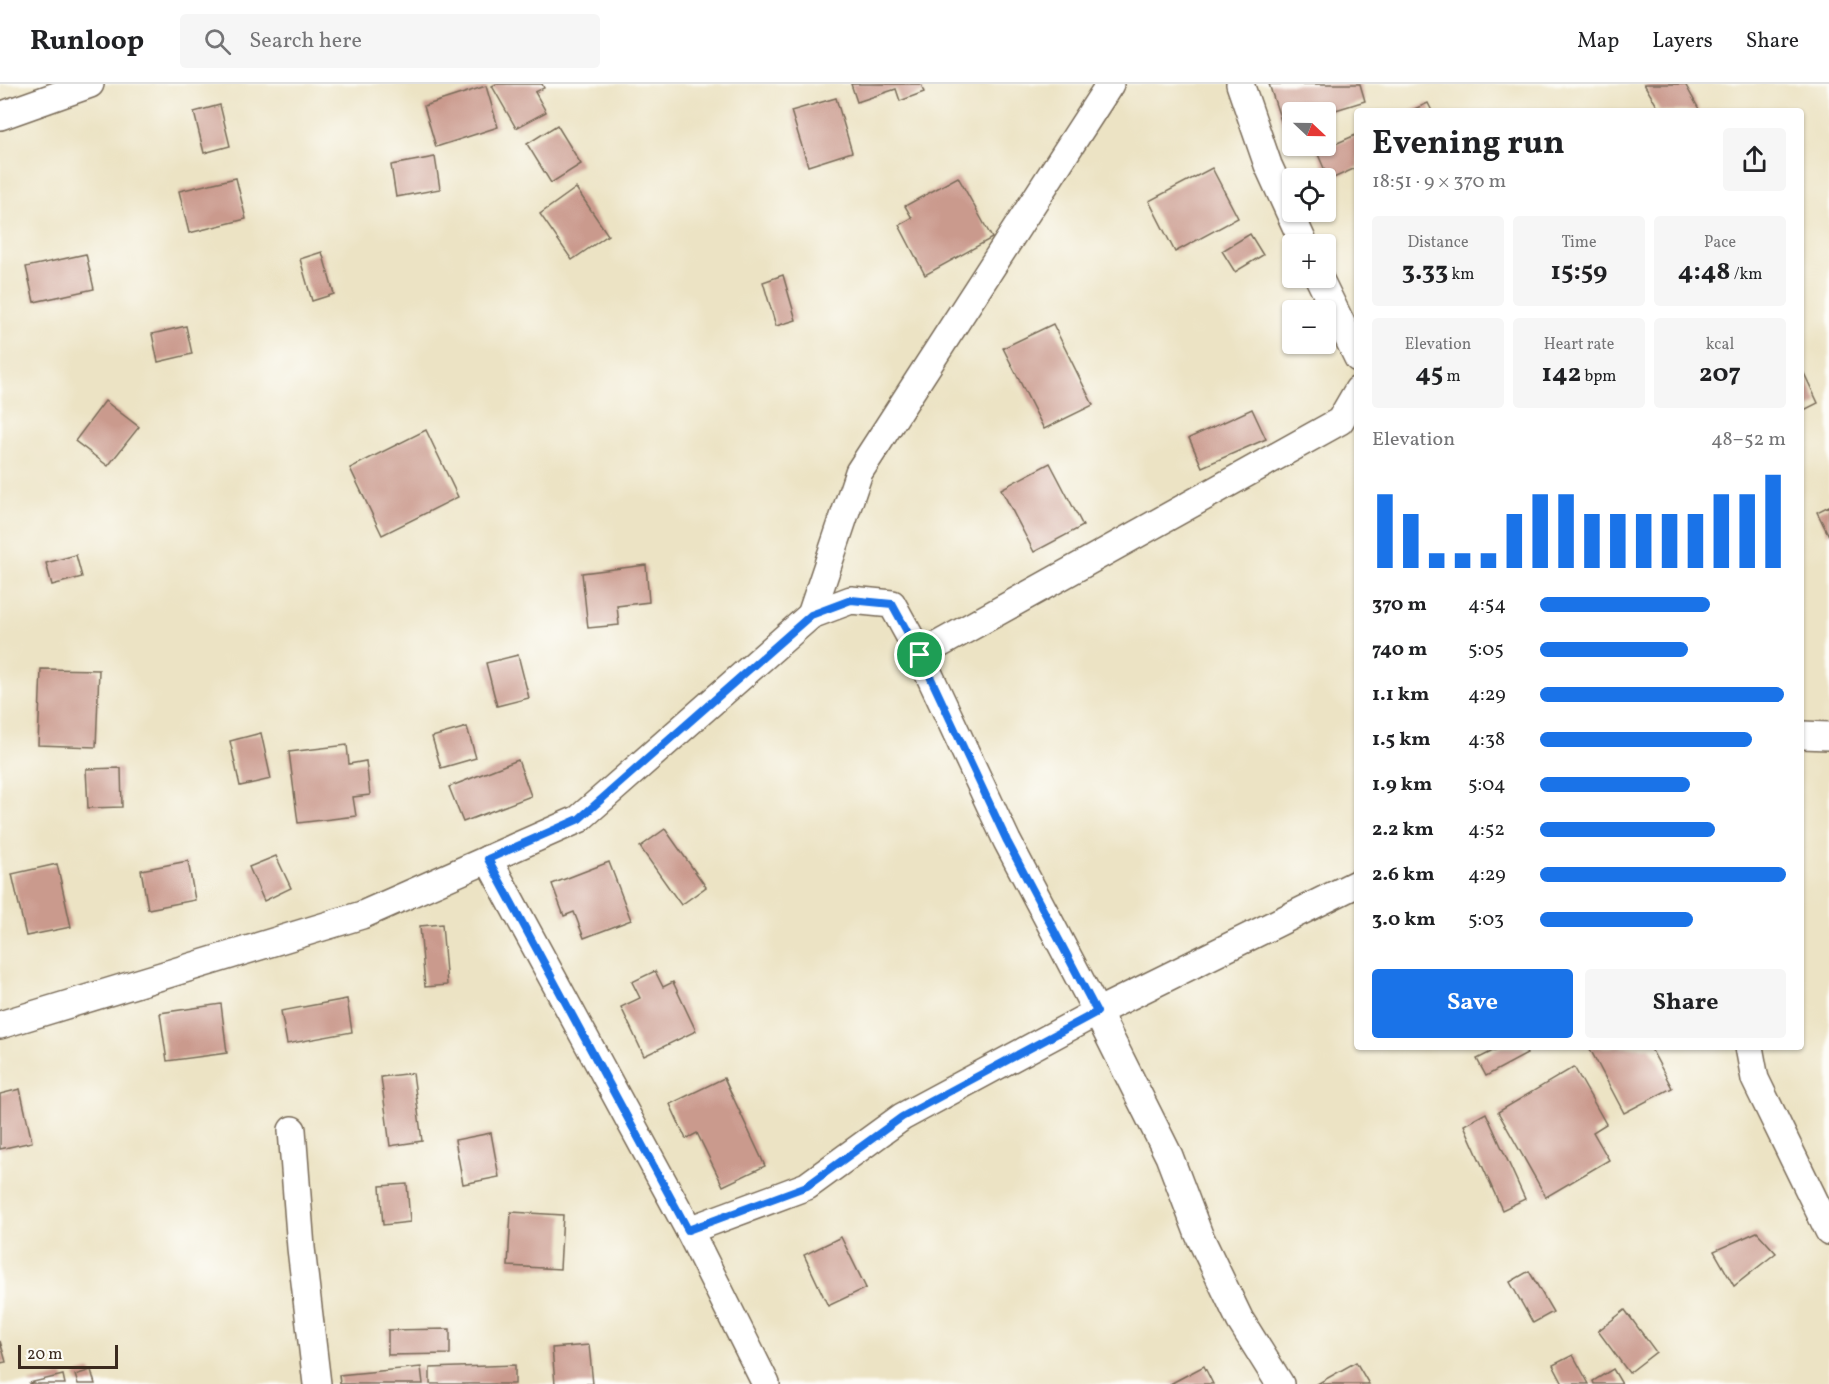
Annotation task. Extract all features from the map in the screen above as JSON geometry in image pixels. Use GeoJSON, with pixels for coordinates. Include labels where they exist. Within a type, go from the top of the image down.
{"type":"FeatureCollection","features":[{"type":"Feature","properties":{"kind":"street"},"geometry":{"type":"LineString","coordinates":[[0,116],[90,84]]}},
{"type":"Feature","properties":{"kind":"street"},"geometry":{"type":"LineString","coordinates":[[811,615],[860,472],[1110,84]]}},
{"type":"Feature","properties":{"kind":"street"},"geometry":{"type":"LineString","coordinates":[[1240,84],[1268,165],[1299,234]]}},
{"type":"Feature","properties":{"kind":"street"},"geometry":{"type":"LineString","coordinates":[[1324,288],[1354,350]]}},
{"type":"Feature","properties":{"kind":"street"},"geometry":{"type":"LineString","coordinates":[[920,655],[1340,422],[1354,397]]}},
{"type":"Feature","properties":{"kind":"street"},"geometry":{"type":"LineString","coordinates":[[0,1025],[362,915],[579,819],[811,615],[851,600],[892,604],[920,655],[1007,841],[1097,1012],[1168,1156],[1199,1235],[1235,1309],[1280,1384]]}},
{"type":"Feature","properties":{"kind":"street"},"geometry":{"type":"LineString","coordinates":[[1804,735],[1829,736]]}},
{"type":"Feature","properties":{"kind":"street"},"geometry":{"type":"LineString","coordinates":[[488,859],[688,1230],[766,1384]]}},
{"type":"Feature","properties":{"kind":"street"},"geometry":{"type":"LineString","coordinates":[[688,1230],[807,1186],[902,1117],[1097,1012],[1354,885]]}},
{"type":"Feature","properties":{"kind":"street"},"geometry":{"type":"LineString","coordinates":[[1750,1050],[1755,1079],[1819,1206],[1829,1231]]}},
{"type":"Feature","properties":{"kind":"street"},"geometry":{"type":"LineString","coordinates":[[292,1130],[317,1384]]}},
{"type":"Feature","properties":{"kind":"building"},"geometry":{"type":"Polygon","coordinates":[[[496,84],[542,84],[544,88],[535,92],[546,112],[516,128],[492,86],[496,84]]]}},
{"type":"Feature","properties":{"kind":"building"},"geometry":{"type":"Polygon","coordinates":[[[851,84],[921,84],[924,92],[900,101],[896,89],[857,102],[851,84]]]}},
{"type":"Feature","properties":{"kind":"building"},"geometry":{"type":"Polygon","coordinates":[[[1269,84],[1360,84],[1365,101],[1336,110],[1336,102],[1282,102],[1282,124],[1269,84]]]}},
{"type":"Feature","properties":{"kind":"building"},"geometry":{"type":"Polygon","coordinates":[[[1644,84],[1685,84],[1698,108],[1658,108],[1644,84]]]}},
{"type":"Feature","properties":{"kind":"building"},"geometry":{"type":"Polygon","coordinates":[[[486,86],[498,127],[436,147],[424,106],[486,86]]]}},
{"type":"Feature","properties":{"kind":"building"},"geometry":{"type":"Polygon","coordinates":[[[836,98],[852,152],[808,166],[791,111],[836,98]]]}},
{"type":"Feature","properties":{"kind":"building"},"geometry":{"type":"Polygon","coordinates":[[[1428,103],[1430,108],[1417,108],[1428,103]]]}},
{"type":"Feature","properties":{"kind":"building"},"geometry":{"type":"Polygon","coordinates":[[[220,105],[230,146],[204,153],[194,112],[220,105]]]}},
{"type":"Feature","properties":{"kind":"building"},"geometry":{"type":"Polygon","coordinates":[[[557,125],[581,164],[551,183],[527,144],[557,125]]]}},
{"type":"Feature","properties":{"kind":"building"},"geometry":{"type":"Polygon","coordinates":[[[1354,136],[1354,169],[1336,177],[1336,168],[1324,168],[1319,156],[1336,156],[1336,144],[1354,136]]]}},
{"type":"Feature","properties":{"kind":"building"},"geometry":{"type":"Polygon","coordinates":[[[435,157],[440,189],[396,197],[391,165],[435,157]]]}},
{"type":"Feature","properties":{"kind":"building"},"geometry":{"type":"Polygon","coordinates":[[[1212,168],[1238,218],[1175,252],[1149,201],[1212,168]]]}},
{"type":"Feature","properties":{"kind":"building"},"geometry":{"type":"Polygon","coordinates":[[[958,177],[992,238],[925,275],[899,225],[912,218],[905,206],[958,177]]]}},
{"type":"Feature","properties":{"kind":"building"},"geometry":{"type":"Polygon","coordinates":[[[236,178],[246,219],[189,233],[179,191],[236,178]]]}},
{"type":"Feature","properties":{"kind":"building"},"geometry":{"type":"Polygon","coordinates":[[[576,188],[608,235],[572,260],[540,214],[576,188]]]}},
{"type":"Feature","properties":{"kind":"building"},"geometry":{"type":"Polygon","coordinates":[[[1250,234],[1263,255],[1235,272],[1222,251],[1250,234]]]}},
{"type":"Feature","properties":{"kind":"building"},"geometry":{"type":"Polygon","coordinates":[[[322,252],[334,294],[312,301],[300,259],[322,252]]]}},
{"type":"Feature","properties":{"kind":"building"},"geometry":{"type":"Polygon","coordinates":[[[86,254],[94,289],[34,302],[26,267],[86,254]]]}},
{"type":"Feature","properties":{"kind":"building"},"geometry":{"type":"Polygon","coordinates":[[[783,275],[796,320],[776,326],[763,282],[783,275]]]}},
{"type":"Feature","properties":{"kind":"building"},"geometry":{"type":"Polygon","coordinates":[[[1053,324],[1093,405],[1044,429],[1003,348],[1053,324]]]}},
{"type":"Feature","properties":{"kind":"building"},"geometry":{"type":"Polygon","coordinates":[[[186,326],[192,354],[158,362],[152,334],[186,326]]]}},
{"type":"Feature","properties":{"kind":"building"},"geometry":{"type":"Polygon","coordinates":[[[1804,373],[1818,403],[1804,410],[1804,373]]]}},
{"type":"Feature","properties":{"kind":"building"},"geometry":{"type":"Polygon","coordinates":[[[105,401],[139,427],[108,466],[75,441],[105,401]]]}},
{"type":"Feature","properties":{"kind":"building"},"geometry":{"type":"Polygon","coordinates":[[[1252,409],[1266,439],[1202,467],[1189,438],[1252,409]]]}},
{"type":"Feature","properties":{"kind":"building"},"geometry":{"type":"Polygon","coordinates":[[[426,430],[458,497],[382,535],[350,468],[426,430]]]}},
{"type":"Feature","properties":{"kind":"building"},"geometry":{"type":"Polygon","coordinates":[[[1050,463],[1083,526],[1034,552],[1001,489],[1050,463]]]}},
{"type":"Feature","properties":{"kind":"building"},"geometry":{"type":"Polygon","coordinates":[[[1829,506],[1829,536],[1817,512],[1829,506]]]}},
{"type":"Feature","properties":{"kind":"building"},"geometry":{"type":"Polygon","coordinates":[[[76,555],[82,577],[52,585],[46,563],[76,555]]]}},
{"type":"Feature","properties":{"kind":"building"},"geometry":{"type":"Polygon","coordinates":[[[646,565],[649,602],[617,606],[619,625],[588,628],[582,573],[646,565]]]}},
{"type":"Feature","properties":{"kind":"building"},"geometry":{"type":"Polygon","coordinates":[[[518,655],[529,698],[497,706],[486,663],[518,655]]]}},
{"type":"Feature","properties":{"kind":"building"},"geometry":{"type":"Polygon","coordinates":[[[41,669],[99,670],[96,747],[38,745],[41,669]]]}},
{"type":"Feature","properties":{"kind":"building"},"geometry":{"type":"Polygon","coordinates":[[[467,727],[476,758],[441,768],[432,737],[467,727]]]}},
{"type":"Feature","properties":{"kind":"building"},"geometry":{"type":"Polygon","coordinates":[[[261,733],[271,779],[240,786],[230,741],[261,733]]]}},
{"type":"Feature","properties":{"kind":"building"},"geometry":{"type":"Polygon","coordinates":[[[347,745],[349,764],[366,761],[370,795],[353,797],[356,816],[298,823],[289,752],[347,745]]]}},
{"type":"Feature","properties":{"kind":"building"},"geometry":{"type":"Polygon","coordinates":[[[518,760],[531,796],[463,822],[449,787],[518,760]]]}},
{"type":"Feature","properties":{"kind":"building"},"geometry":{"type":"Polygon","coordinates":[[[121,768],[122,807],[88,808],[86,769],[121,768]]]}},
{"type":"Feature","properties":{"kind":"building"},"geometry":{"type":"Polygon","coordinates":[[[665,829],[706,887],[681,905],[640,847],[665,829]]]}},
{"type":"Feature","properties":{"kind":"building"},"geometry":{"type":"Polygon","coordinates":[[[276,856],[291,888],[264,901],[249,867],[276,856]]]}},
{"type":"Feature","properties":{"kind":"building"},"geometry":{"type":"Polygon","coordinates":[[[188,861],[195,900],[148,909],[141,870],[188,861]]]}},
{"type":"Feature","properties":{"kind":"building"},"geometry":{"type":"Polygon","coordinates":[[[609,862],[631,920],[584,938],[574,912],[564,916],[552,884],[609,862]]]}},
{"type":"Feature","properties":{"kind":"building"},"geometry":{"type":"Polygon","coordinates":[[[57,864],[71,927],[26,936],[12,874],[57,864]]]}},
{"type":"Feature","properties":{"kind":"building"},"geometry":{"type":"Polygon","coordinates":[[[442,924],[447,985],[425,987],[420,926],[442,924]]]}},
{"type":"Feature","properties":{"kind":"building"},"geometry":{"type":"Polygon","coordinates":[[[655,971],[663,987],[673,982],[696,1031],[644,1056],[621,1007],[640,998],[632,982],[655,971]]]}},
{"type":"Feature","properties":{"kind":"building"},"geometry":{"type":"Polygon","coordinates":[[[347,999],[352,1032],[287,1044],[281,1011],[347,999]]]}},
{"type":"Feature","properties":{"kind":"building"},"geometry":{"type":"Polygon","coordinates":[[[221,1004],[227,1053],[167,1061],[160,1013],[221,1004]]]}},
{"type":"Feature","properties":{"kind":"building"},"geometry":{"type":"Polygon","coordinates":[[[1495,1050],[1525,1050],[1527,1054],[1486,1076],[1477,1059],[1495,1050]]]}},
{"type":"Feature","properties":{"kind":"building"},"geometry":{"type":"Polygon","coordinates":[[[1591,1050],[1652,1050],[1672,1088],[1624,1113],[1591,1050]]]}},
{"type":"Feature","properties":{"kind":"building"},"geometry":{"type":"Polygon","coordinates":[[[1574,1067],[1606,1124],[1593,1132],[1609,1160],[1546,1197],[1498,1112],[1574,1067]]]}},
{"type":"Feature","properties":{"kind":"building"},"geometry":{"type":"Polygon","coordinates":[[[413,1073],[422,1141],[390,1146],[381,1077],[413,1073]]]}},
{"type":"Feature","properties":{"kind":"building"},"geometry":{"type":"Polygon","coordinates":[[[724,1078],[765,1166],[723,1186],[697,1133],[686,1139],[670,1104],[724,1078]]]}},
{"type":"Feature","properties":{"kind":"building"},"geometry":{"type":"Polygon","coordinates":[[[20,1089],[32,1142],[0,1149],[0,1094],[20,1089]]]}},
{"type":"Feature","properties":{"kind":"building"},"geometry":{"type":"Polygon","coordinates":[[[1486,1113],[1525,1199],[1502,1210],[1464,1125],[1486,1113]]]}},
{"type":"Feature","properties":{"kind":"building"},"geometry":{"type":"Polygon","coordinates":[[[491,1133],[499,1177],[463,1184],[455,1140],[491,1133]]]}},
{"type":"Feature","properties":{"kind":"building"},"geometry":{"type":"Polygon","coordinates":[[[407,1184],[410,1222],[383,1225],[380,1186],[407,1184]]]}},
{"type":"Feature","properties":{"kind":"building"},"geometry":{"type":"Polygon","coordinates":[[[511,1212],[563,1215],[560,1269],[508,1266],[511,1212]]]}},
{"type":"Feature","properties":{"kind":"building"},"geometry":{"type":"Polygon","coordinates":[[[1757,1232],[1776,1253],[1734,1286],[1714,1251],[1757,1232]]]}},
{"type":"Feature","properties":{"kind":"building"},"geometry":{"type":"Polygon","coordinates":[[[841,1237],[866,1288],[828,1306],[804,1255],[841,1237]]]}},
{"type":"Feature","properties":{"kind":"building"},"geometry":{"type":"Polygon","coordinates":[[[1529,1271],[1553,1312],[1533,1323],[1510,1282],[1529,1271]]]}},
{"type":"Feature","properties":{"kind":"building"},"geometry":{"type":"Polygon","coordinates":[[[1625,1310],[1656,1352],[1629,1373],[1598,1331],[1625,1310]]]}},
{"type":"Feature","properties":{"kind":"building"},"geometry":{"type":"Polygon","coordinates":[[[450,1329],[450,1354],[388,1355],[388,1330],[450,1329]]]}},
{"type":"Feature","properties":{"kind":"building"},"geometry":{"type":"Polygon","coordinates":[[[0,1341],[6,1362],[0,1363],[0,1341]]]}},
{"type":"Feature","properties":{"kind":"building"},"geometry":{"type":"Polygon","coordinates":[[[589,1345],[593,1384],[555,1384],[552,1348],[589,1345]]]}},
{"type":"Feature","properties":{"kind":"building"},"geometry":{"type":"Polygon","coordinates":[[[1573,1355],[1589,1384],[1563,1384],[1553,1365],[1573,1355]]]}},
{"type":"Feature","properties":{"kind":"building"},"geometry":{"type":"Polygon","coordinates":[[[1356,1362],[1369,1384],[1317,1384],[1356,1362]]]}},
{"type":"Feature","properties":{"kind":"building"},"geometry":{"type":"Polygon","coordinates":[[[515,1365],[515,1384],[430,1384],[430,1368],[515,1365]]]}},
{"type":"Feature","properties":{"kind":"building"},"geometry":{"type":"Polygon","coordinates":[[[1204,1366],[1213,1384],[1170,1384],[1204,1366]]]}},
{"type":"Feature","properties":{"kind":"building"},"geometry":{"type":"Polygon","coordinates":[[[421,1367],[423,1384],[340,1384],[339,1375],[421,1367]]]}},
{"type":"Feature","properties":{"kind":"building"},"geometry":{"type":"Polygon","coordinates":[[[1613,1369],[1622,1384],[1594,1384],[1593,1381],[1613,1369]]]}},
{"type":"Feature","properties":{"kind":"building"},"geometry":{"type":"Polygon","coordinates":[[[91,1370],[95,1384],[78,1384],[75,1375],[91,1370]]]}},
{"type":"Feature","properties":{"kind":"building"},"geometry":{"type":"Polygon","coordinates":[[[63,1375],[65,1384],[29,1384],[29,1383],[63,1375]]]}},
{"type":"Feature","properties":{"kind":"route"},"geometry":{"type":"LineString","coordinates":[[851,600],[892,604],[920,655],[1007,841],[1097,1012],[902,1117],[807,1186],[688,1230],[488,859],[579,819],[811,615],[851,600]]}}]}
